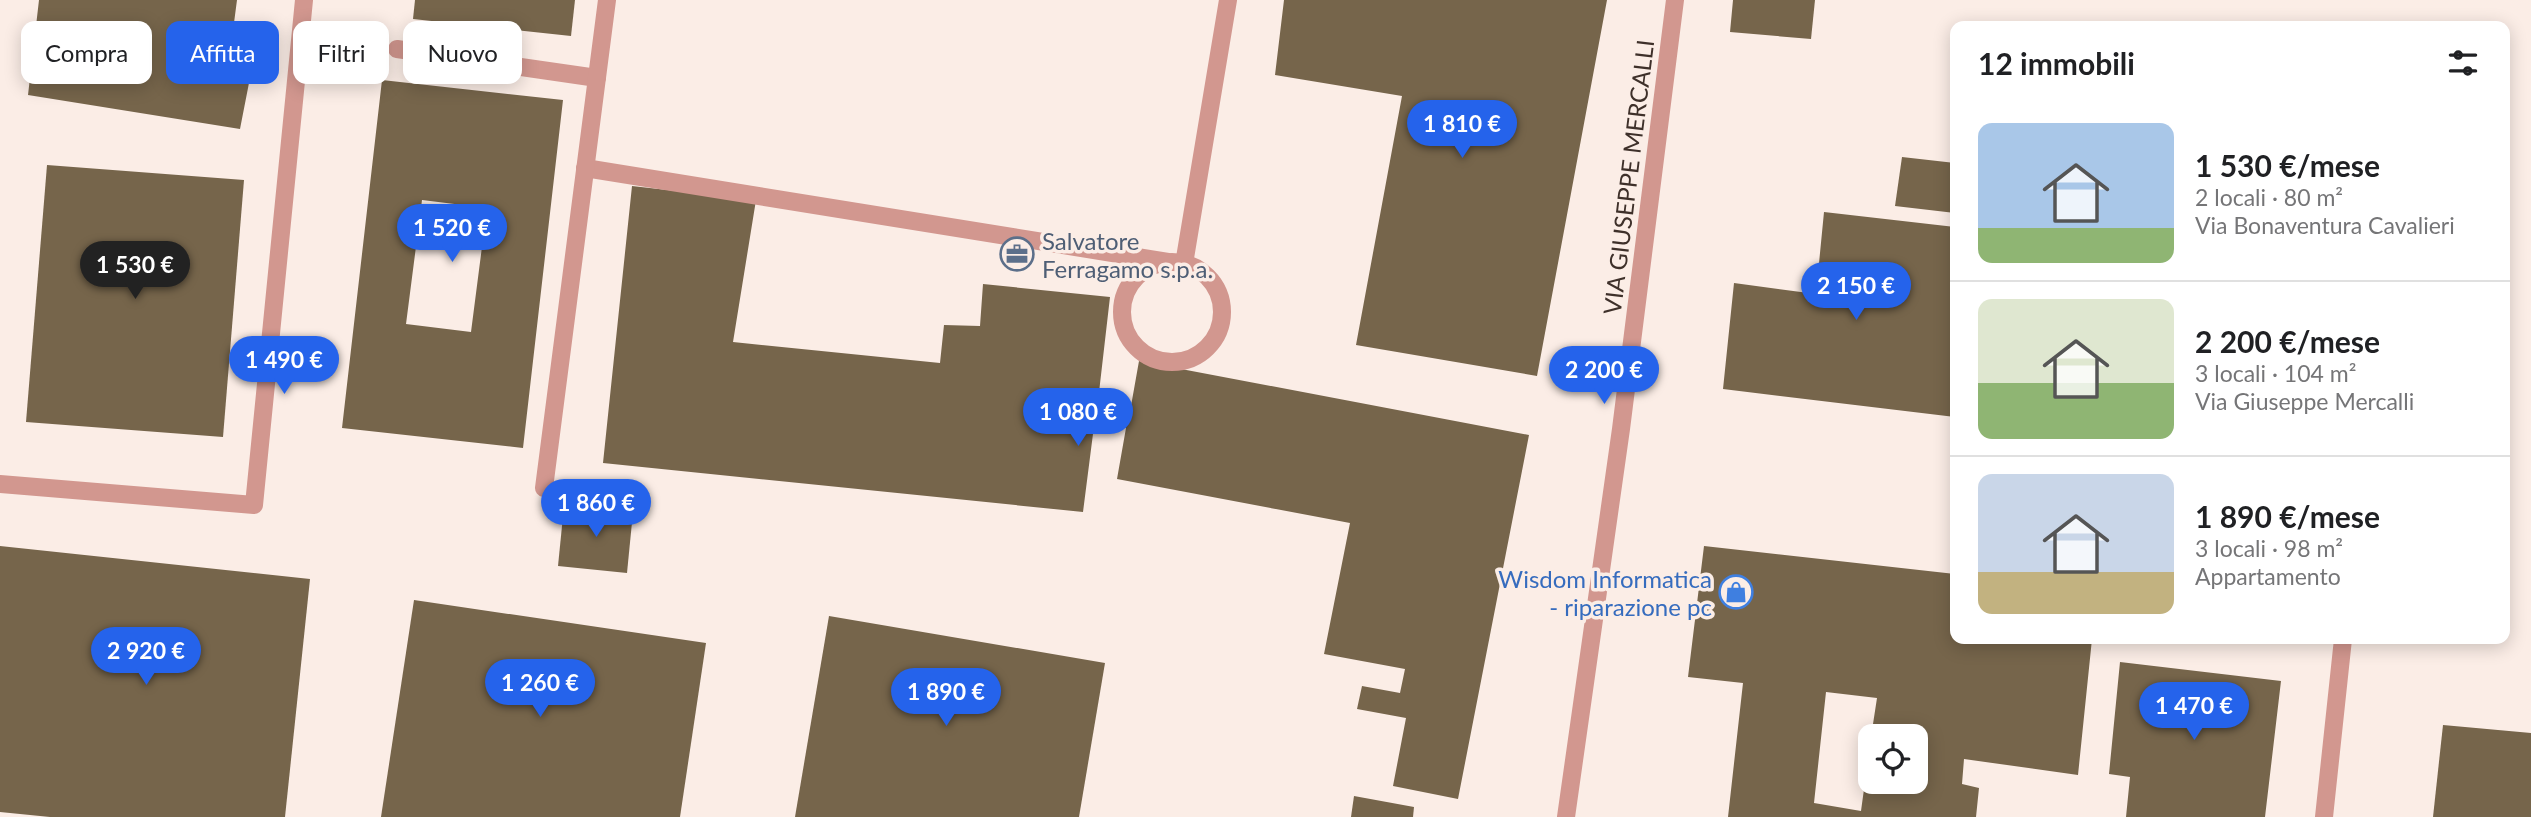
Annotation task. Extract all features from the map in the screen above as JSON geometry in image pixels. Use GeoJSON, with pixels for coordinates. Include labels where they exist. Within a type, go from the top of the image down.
{"type":"FeatureCollection","features":[{"type":"Feature","properties":{"kind":"street"},"geometry":{"type":"LineString","coordinates":[[0,484],[254,505],[304,0]]}},
{"type":"Feature","properties":{"kind":"street"},"geometry":{"type":"LineString","coordinates":[[544,488],[607,0]]}},
{"type":"Feature","properties":{"kind":"street"},"geometry":{"type":"LineString","coordinates":[[1176,263],[1228,0]]}},
{"type":"Feature","properties":{"kind":"street","name":"VIA GIUSEPPE MERCALLI"},"geometry":{"type":"LineString","coordinates":[[1566,817],[1621,429],[1675,0]]}},
{"type":"Feature","properties":{"kind":"street"},"geometry":{"type":"LineString","coordinates":[[397,49],[597,78]]}},
{"type":"Feature","properties":{"kind":"street"},"geometry":{"type":"LineString","coordinates":[[585,168],[1176,263],[1199,271],[1212,282],[1220,297],[1223,314],[1215,337],[1198,356],[1182,362],[1165,362],[1149,357],[1135,346],[1126,332],[1122,317],[1129,287],[1140,275],[1153,266],[1176,263]]}},
{"type":"Feature","properties":{"kind":"street"},"geometry":{"type":"LineString","coordinates":[[2324,817],[2342,644]]}},
{"type":"Feature","properties":{"kind":"building"},"geometry":{"type":"Polygon","coordinates":[[[39,0],[237,0],[234,21],[166,21],[166,84],[249,84],[240,129],[28,95],[29,84],[152,84],[152,21],[37,21],[39,0]]]}},
{"type":"Feature","properties":{"kind":"building"},"geometry":{"type":"Polygon","coordinates":[[[415,0],[575,0],[571,36],[522,31],[522,21],[413,19],[415,0]]]}},
{"type":"Feature","properties":{"kind":"building"},"geometry":{"type":"Polygon","coordinates":[[[1284,0],[1607,0],[1537,376],[1356,345],[1402,96],[1275,75],[1284,0]]]}},
{"type":"Feature","properties":{"kind":"building"},"geometry":{"type":"Polygon","coordinates":[[[1733,0],[1815,0],[1811,39],[1730,32],[1733,0]]]}},
{"type":"Feature","properties":{"kind":"building"},"geometry":{"type":"Polygon","coordinates":[[[389,81],[563,100],[523,448],[342,428],[382,84],[389,84],[389,81]],[[422,200],[406,324],[471,332],[487,208],[422,200]]]}},
{"type":"Feature","properties":{"kind":"building"},"geometry":{"type":"Polygon","coordinates":[[[1902,157],[1950,162],[1950,212],[1895,206],[1902,157]]]}},
{"type":"Feature","properties":{"kind":"building"},"geometry":{"type":"Polygon","coordinates":[[[47,165],[244,180],[223,437],[26,422],[47,165]]]}},
{"type":"Feature","properties":{"kind":"building"},"geometry":{"type":"Polygon","coordinates":[[[632,186],[756,200],[733,342],[940,363],[944,325],[980,326],[983,284],[1110,297],[1098,401],[1131,406],[1139,361],[1529,435],[1458,799],[1393,786],[1406,718],[1357,709],[1362,686],[1400,693],[1405,669],[1324,654],[1350,523],[1117,479],[1126,428],[1094,426],[1083,512],[603,463],[632,186]]]}},
{"type":"Feature","properties":{"kind":"building"},"geometry":{"type":"Polygon","coordinates":[[[1824,212],[1950,226],[1950,416],[1723,389],[1734,283],[1816,294],[1824,212]]]}},
{"type":"Feature","properties":{"kind":"building"},"geometry":{"type":"Polygon","coordinates":[[[564,506],[633,512],[627,573],[558,566],[564,506]]]}},
{"type":"Feature","properties":{"kind":"building"},"geometry":{"type":"Polygon","coordinates":[[[0,546],[310,579],[285,817],[50,817],[0,812],[0,546]]]}},
{"type":"Feature","properties":{"kind":"building"},"geometry":{"type":"Polygon","coordinates":[[[1704,546],[1950,573],[1950,644],[2091,644],[2078,775],[1964,759],[1962,784],[1979,788],[1976,817],[1728,817],[1743,683],[1688,677],[1704,546]]]}},
{"type":"Feature","properties":{"kind":"building"},"geometry":{"type":"Polygon","coordinates":[[[414,600],[706,643],[680,817],[381,817],[414,600]]]}},
{"type":"Feature","properties":{"kind":"building"},"geometry":{"type":"Polygon","coordinates":[[[829,616],[1105,663],[1079,817],[795,817],[829,616]]]}},
{"type":"Feature","properties":{"kind":"building"},"geometry":{"type":"Polygon","coordinates":[[[2120,662],[2281,681],[2265,817],[2126,817],[2130,777],[2109,774],[2120,662]]]}},
{"type":"Feature","properties":{"kind":"building"},"geometry":{"type":"Polygon","coordinates":[[[2443,725],[2531,733],[2531,817],[2433,817],[2443,725]]]}},
{"type":"Feature","properties":{"kind":"building"},"geometry":{"type":"Polygon","coordinates":[[[1354,796],[1414,807],[1413,817],[1351,817],[1354,796]]]}},
{"type":"Feature","properties":{"kind":"place","name":"Salvatore Ferragamo s.p.a."},"geometry":{"type":"Point","coordinates":[1017,254]}},
{"type":"Feature","properties":{"kind":"place","name":"Wisdom Informatica - riparazione pc"},"geometry":{"type":"Point","coordinates":[1736,592]}}]}
